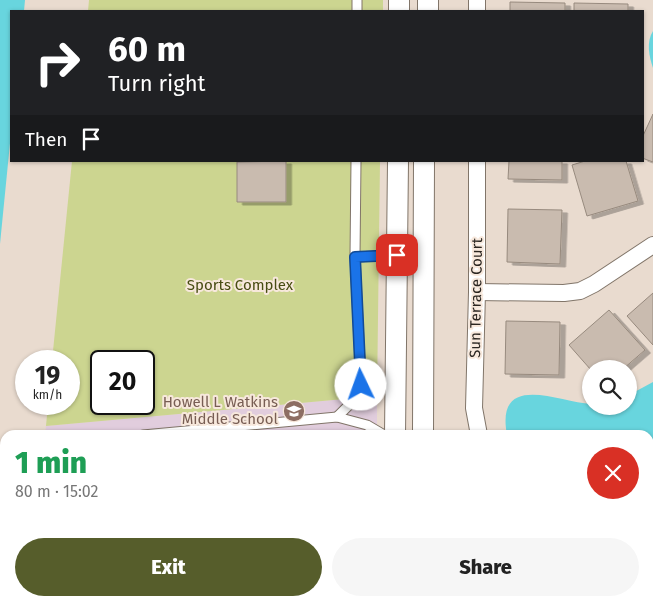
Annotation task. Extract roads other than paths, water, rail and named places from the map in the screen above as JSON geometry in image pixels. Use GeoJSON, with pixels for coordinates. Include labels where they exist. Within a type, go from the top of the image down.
{"type":"FeatureCollection","features":[{"type":"Feature","properties":{"kind":"street"},"geometry":{"type":"LineString","coordinates":[[395,430],[398,162]]}},
{"type":"Feature","properties":{"kind":"street"},"geometry":{"type":"LineString","coordinates":[[424,162],[424,430]]}},
{"type":"Feature","properties":{"kind":"street","name":"Sun Terrace Court"},"geometry":{"type":"LineString","coordinates":[[476,162],[477,292],[474,408],[478,430]]}},
{"type":"Feature","properties":{"kind":"street"},"geometry":{"type":"LineString","coordinates":[[477,292],[564,293],[580,291],[594,284],[653,245]]}},
{"type":"Feature","properties":{"kind":"lane"},"geometry":{"type":"LineString","coordinates":[[337,417],[351,402],[361,385],[355,257],[356,162]]}},
{"type":"Feature","properties":{"kind":"lane"},"geometry":{"type":"LineString","coordinates":[[355,257],[397,255]]}},
{"type":"Feature","properties":{"kind":"lane"},"geometry":{"type":"LineString","coordinates":[[198,430],[337,417],[367,425],[376,430]]}},
{"type":"Feature","properties":{"kind":"water"},"geometry":{"type":"Polygon","coordinates":[[[0,0],[25,0],[24,10],[10,10],[10,143],[0,244],[0,0]]]}},
{"type":"Feature","properties":{"kind":"water"},"geometry":{"type":"Polygon","coordinates":[[[653,31],[653,68],[649,54],[649,44],[653,31]]]}},
{"type":"Feature","properties":{"kind":"water"},"geometry":{"type":"Polygon","coordinates":[[[653,382],[653,430],[507,430],[506,415],[511,403],[520,397],[532,395],[547,396],[582,403],[582,415],[637,415],[637,391],[653,382]]]}},
{"type":"Feature","properties":{"kind":"place","name":"Howell L Watkins Middle School"},"geometry":{"type":"Point","coordinates":[294,411]}},
{"type":"Feature","properties":{"kind":"park label","name":"Sports Complex"},"geometry":{"type":"Point","coordinates":[240,285]}}]}
